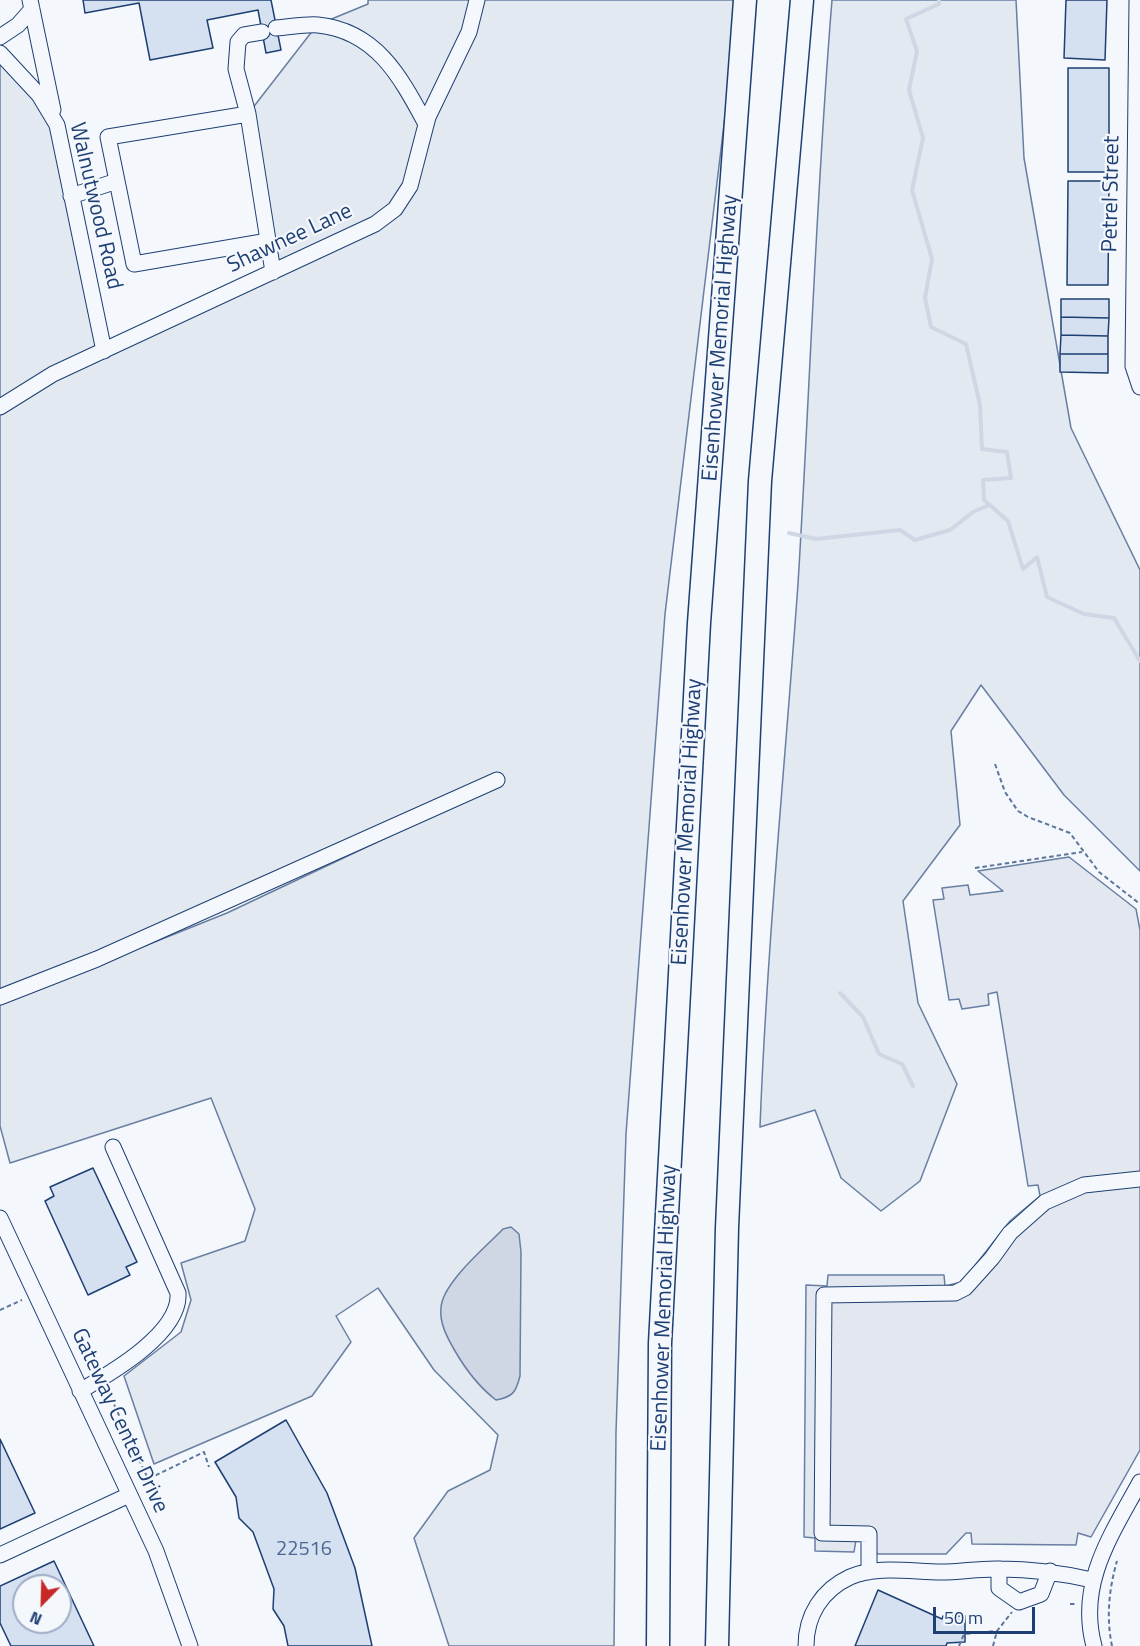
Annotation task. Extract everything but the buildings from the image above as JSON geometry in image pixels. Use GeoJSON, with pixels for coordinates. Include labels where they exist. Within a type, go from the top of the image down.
{"type":"FeatureCollection","features":[{"type":"Feature","properties":{"kind":"highway","name":"Eisenhower Memorial Highway"},"geometry":{"type":"LineString","coordinates":[[658,1646],[660,1343],[698,635],[745,0]]}},
{"type":"Feature","properties":{"kind":"highway"},"geometry":{"type":"LineString","coordinates":[[717,1646],[727,1240],[760,481],[802,0]]}},
{"type":"Feature","properties":{"kind":"street","name":"Shawnee Lane"},"geometry":{"type":"LineString","coordinates":[[0,407],[53,374],[375,224],[394,209],[410,186],[426,124],[469,32],[477,0]]}},
{"type":"Feature","properties":{"kind":"street","name":"Petrel Street"},"geometry":{"type":"LineString","coordinates":[[1137,0],[1133,366],[1140,387]]}},
{"type":"Feature","properties":{"kind":"street"},"geometry":{"type":"LineString","coordinates":[[0,37],[18,26],[31,5]]}},
{"type":"Feature","properties":{"kind":"street"},"geometry":{"type":"LineString","coordinates":[[31,5],[57,125]]}},
{"type":"Feature","properties":{"kind":"street"},"geometry":{"type":"LineString","coordinates":[[273,272],[248,114],[236,69],[238,42],[244,35],[317,25],[345,31],[365,39],[391,65],[426,124]]}},
{"type":"Feature","properties":{"kind":"street","name":"Walnutwood Road"},"geometry":{"type":"LineString","coordinates":[[0,53],[39,95],[57,125],[104,351]]}},
{"type":"Feature","properties":{"kind":"street"},"geometry":{"type":"LineString","coordinates":[[248,114],[108,137],[134,264],[268,241]]}},
{"type":"Feature","properties":{"kind":"street"},"geometry":{"type":"LineString","coordinates":[[71,196],[117,182]]}},
{"type":"Feature","properties":{"kind":"street"},"geometry":{"type":"LineString","coordinates":[[0,997],[96,959],[497,780]]}},
{"type":"Feature","properties":{"kind":"street"},"geometry":{"type":"LineString","coordinates":[[80,1391],[118,1370],[167,1325],[179,1304],[178,1293],[113,1147]]}},
{"type":"Feature","properties":{"kind":"street"},"geometry":{"type":"LineString","coordinates":[[869,1572],[869,1534],[822,1533],[824,1295],[955,1293],[965,1288],[1025,1217],[1046,1202],[1084,1185],[1140,1179]]}},
{"type":"Feature","properties":{"kind":"street","name":"Gateway Center Drive"},"geometry":{"type":"LineString","coordinates":[[0,1218],[156,1551],[190,1646]]}},
{"type":"Feature","properties":{"kind":"street"},"geometry":{"type":"LineString","coordinates":[[1094,1646],[1089,1604],[1092,1580],[1112,1535],[1140,1482]]}},
{"type":"Feature","properties":{"kind":"street"},"geometry":{"type":"LineString","coordinates":[[0,1555],[129,1495]]}},
{"type":"Feature","properties":{"kind":"street"},"geometry":{"type":"LineString","coordinates":[[999,1569],[999,1588],[1008,1597],[1019,1602],[1033,1600],[1041,1594],[1050,1571]]}},
{"type":"Feature","properties":{"kind":"street"},"geometry":{"type":"LineString","coordinates":[[806,1646],[808,1626],[822,1598],[852,1576],[869,1572],[953,1572],[999,1569],[1050,1571],[1092,1580]]}},
{"type":"Feature","properties":{"kind":"path"},"geometry":{"type":"LineString","coordinates":[[995,764],[1000,782],[1011,803],[1028,817],[1070,833],[1099,872],[1140,904]]}},
{"type":"Feature","properties":{"kind":"path"},"geometry":{"type":"LineString","coordinates":[[975,868],[1083,851]]}},
{"type":"Feature","properties":{"kind":"path"},"geometry":{"type":"LineString","coordinates":[[0,1310],[16,1303]]}},
{"type":"Feature","properties":{"kind":"path"},"geometry":{"type":"LineString","coordinates":[[102,1378],[148,1479],[204,1452],[208,1467]]}},
{"type":"Feature","properties":{"kind":"path"},"geometry":{"type":"LineString","coordinates":[[1112,1646],[1108,1628],[1109,1604],[1111,1579],[1118,1556]]}},
{"type":"Feature","properties":{"kind":"path"},"geometry":{"type":"LineString","coordinates":[[993,1646],[997,1631],[1014,1610]]}},
{"type":"Feature","properties":{"kind":"path"},"geometry":{"type":"LineString","coordinates":[[960,1646],[964,1634],[997,1631]]}},
{"type":"Feature","properties":{"kind":"shaded area"},"geometry":{"type":"Polygon","coordinates":[[[368,0],[739,0],[665,614],[626,1134],[616,1432],[614,1646],[449,1646],[414,1538],[448,1491],[490,1470],[498,1435],[434,1370],[378,1288],[336,1316],[351,1342],[312,1396],[154,1464],[124,1376],[181,1332],[191,1300],[181,1263],[245,1241],[255,1209],[211,1098],[10,1163],[0,1126],[0,53],[57,125],[104,350],[273,272],[248,114],[317,25],[368,4],[368,0]],[[430,817],[2,1003],[227,913],[430,817]]]}},
{"type":"Feature","properties":{"kind":"shaded area"},"geometry":{"type":"Polygon","coordinates":[[[832,0],[1016,0],[1024,158],[1071,428],[1140,570],[1140,871],[1064,795],[981,685],[951,731],[960,825],[903,901],[918,1003],[957,1084],[920,1181],[881,1211],[841,1178],[815,1110],[760,1127],[772,923],[798,584],[817,219],[832,0]]]}},
{"type":"Feature","properties":{"kind":"shaded area"},"geometry":{"type":"Polygon","coordinates":[[[1069,857],[1136,909],[1140,930],[1140,1450],[1091,1537],[1078,1533],[1076,1545],[972,1544],[971,1533],[966,1533],[946,1554],[878,1554],[863,1541],[856,1540],[854,1552],[815,1551],[815,1538],[804,1537],[806,1285],[827,1286],[828,1275],[944,1275],[945,1286],[962,1282],[1010,1221],[1040,1196],[1038,1185],[1028,1186],[997,992],[988,994],[989,1005],[962,1009],[959,999],[949,1000],[933,900],[944,899],[942,888],[968,885],[970,895],[1003,891],[978,871],[1069,857]]]}},
{"type":"Feature","properties":{"kind":"shaded area"},"geometry":{"type":"Polygon","coordinates":[[[511,1227],[519,1234],[521,1252],[520,1376],[513,1393],[496,1400],[473,1378],[455,1351],[443,1325],[441,1308],[443,1298],[449,1288],[476,1255],[503,1229],[511,1227]]]}},
{"type":"Feature","properties":{"kind":"waterway"},"geometry":{"type":"LineString","coordinates":[[939,0],[939,4],[906,19],[917,51],[909,90],[923,138],[912,190],[932,259],[925,298],[931,327],[966,344],[980,405],[982,449],[1007,452],[1011,478],[983,480],[984,500],[1008,521],[1023,569],[1037,557],[1047,597],[1084,614],[1114,618],[1140,661]]}},
{"type":"Feature","properties":{"kind":"waterway"},"geometry":{"type":"LineString","coordinates":[[789,533],[816,539],[900,530],[915,540],[950,530],[973,512],[989,505]]}},
{"type":"Feature","properties":{"kind":"waterway"},"geometry":{"type":"LineString","coordinates":[[840,993],[863,1017],[879,1054],[902,1064],[913,1086]]}}]}
